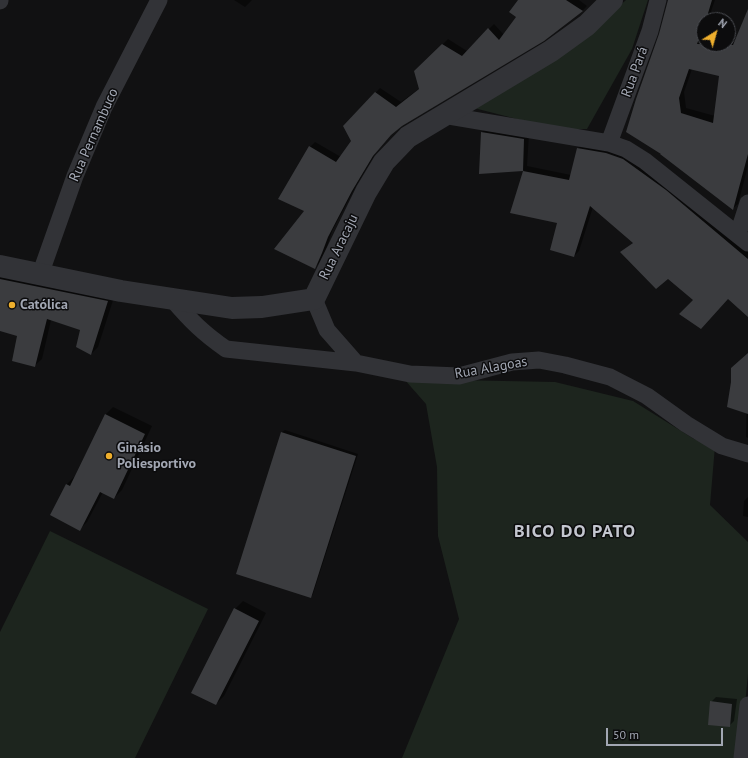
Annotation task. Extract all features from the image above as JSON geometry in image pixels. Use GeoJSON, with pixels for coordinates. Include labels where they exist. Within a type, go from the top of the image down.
{"type":"FeatureCollection","features":[{"type":"Feature","properties":{"kind":"street","name":"Rua Pernambuco"},"geometry":{"type":"LineString","coordinates":[[40,275],[75,176],[104,107],[159,0]]}},
{"type":"Feature","properties":{"kind":"street","name":"Rua Aracaju"},"geometry":{"type":"LineString","coordinates":[[314,299],[366,192],[384,162],[408,138],[551,51],[587,25],[612,0]]}},
{"type":"Feature","properties":{"kind":"street","name":"Rua Pará"},"geometry":{"type":"LineString","coordinates":[[610,143],[650,31],[658,0]]}},
{"type":"Feature","properties":{"kind":"street"},"geometry":{"type":"LineString","coordinates":[[443,116],[610,143],[626,149],[645,161],[743,239]]}},
{"type":"Feature","properties":{"kind":"street"},"geometry":{"type":"LineString","coordinates":[[743,239],[748,203]]}},
{"type":"Feature","properties":{"kind":"street"},"geometry":{"type":"LineString","coordinates":[[0,266],[121,291],[232,308],[262,307],[314,299],[327,330],[356,363]]}},
{"type":"Feature","properties":{"kind":"street","name":"Rua Alagoas"},"geometry":{"type":"LineString","coordinates":[[174,300],[194,324],[209,338],[226,348],[356,363],[410,374],[459,376],[512,362],[539,360],[610,377],[647,396],[686,424],[722,446],[748,454]]}},
{"type":"Feature","properties":{"kind":"street"},"geometry":{"type":"LineString","coordinates":[[742,758],[746,735],[748,705]]}},
{"type":"Feature","properties":{"kind":"shaded area"},"geometry":{"type":"Polygon","coordinates":[[[626,0],[648,0],[632,49],[587,129],[556,129],[474,108],[578,44],[626,0]]]}},
{"type":"Feature","properties":{"kind":"shaded area"},"geometry":{"type":"Polygon","coordinates":[[[404,379],[555,382],[633,401],[694,439],[715,446],[710,505],[748,542],[748,674],[740,758],[402,758],[459,619],[438,536],[437,467],[426,404],[404,379]]]}},
{"type":"Feature","properties":{"kind":"shaded area"},"geometry":{"type":"Polygon","coordinates":[[[50,531],[208,609],[135,758],[0,758],[0,632],[50,531]]]}},
{"type":"Feature","properties":{"kind":"building"},"geometry":{"type":"Polygon","coordinates":[[[518,0],[566,0],[583,11],[544,41],[402,126],[391,135],[373,156],[352,191],[328,237],[315,269],[274,249],[304,211],[278,199],[309,146],[336,162],[351,141],[343,126],[375,92],[396,107],[419,89],[414,71],[442,44],[462,56],[488,28],[499,40],[516,17],[509,12],[518,0]]]}},
{"type":"Feature","properties":{"kind":"building"},"geometry":{"type":"Polygon","coordinates":[[[668,0],[712,0],[708,12],[696,12],[696,52],[736,52],[736,38],[748,9],[748,154],[733,210],[661,154],[626,132],[659,34],[668,0]],[[689,69],[679,98],[681,113],[713,123],[719,76],[689,69]]]}},
{"type":"Feature","properties":{"kind":"building"},"geometry":{"type":"Polygon","coordinates":[[[481,132],[524,139],[523,171],[479,174],[481,132]]]}},
{"type":"Feature","properties":{"kind":"building"},"geometry":{"type":"Polygon","coordinates":[[[577,148],[606,153],[623,159],[666,190],[748,259],[748,317],[728,299],[701,329],[679,314],[693,300],[668,279],[656,289],[620,252],[633,243],[590,206],[574,257],[550,250],[557,223],[510,213],[523,171],[569,180],[577,148]]]}},
{"type":"Feature","properties":{"kind":"building"},"geometry":{"type":"Polygon","coordinates":[[[0,279],[108,301],[91,355],[76,347],[80,330],[47,319],[35,367],[12,361],[17,336],[0,331],[0,279]]]}},
{"type":"Feature","properties":{"kind":"building"},"geometry":{"type":"Polygon","coordinates":[[[748,353],[748,414],[727,407],[731,382],[731,368],[748,353]]]}},
{"type":"Feature","properties":{"kind":"building","name":"Ginásio Poliesportivo"},"geometry":{"type":"Polygon","coordinates":[[[105,414],[145,434],[114,499],[100,492],[80,531],[50,515],[66,484],[70,486],[105,414]]]}},
{"type":"Feature","properties":{"kind":"building"},"geometry":{"type":"Polygon","coordinates":[[[281,432],[356,456],[311,598],[236,574],[281,432]]]}},
{"type":"Feature","properties":{"kind":"building"},"geometry":{"type":"Polygon","coordinates":[[[234,608],[259,621],[216,705],[191,693],[234,608]]]}},
{"type":"Feature","properties":{"kind":"building"},"geometry":{"type":"Polygon","coordinates":[[[710,701],[732,704],[730,727],[708,725],[710,701]]]}},
{"type":"Feature","properties":{"kind":"place","name":"Católica"},"geometry":{"type":"Point","coordinates":[12,305]}},
{"type":"Feature","properties":{"kind":"place","name":"Ginásio Poliesportivo"},"geometry":{"type":"Point","coordinates":[109,456]}},
{"type":"Feature","properties":{"kind":"district","name":"BICO DO PATO"},"geometry":{"type":"Point","coordinates":[575,532]}}]}
